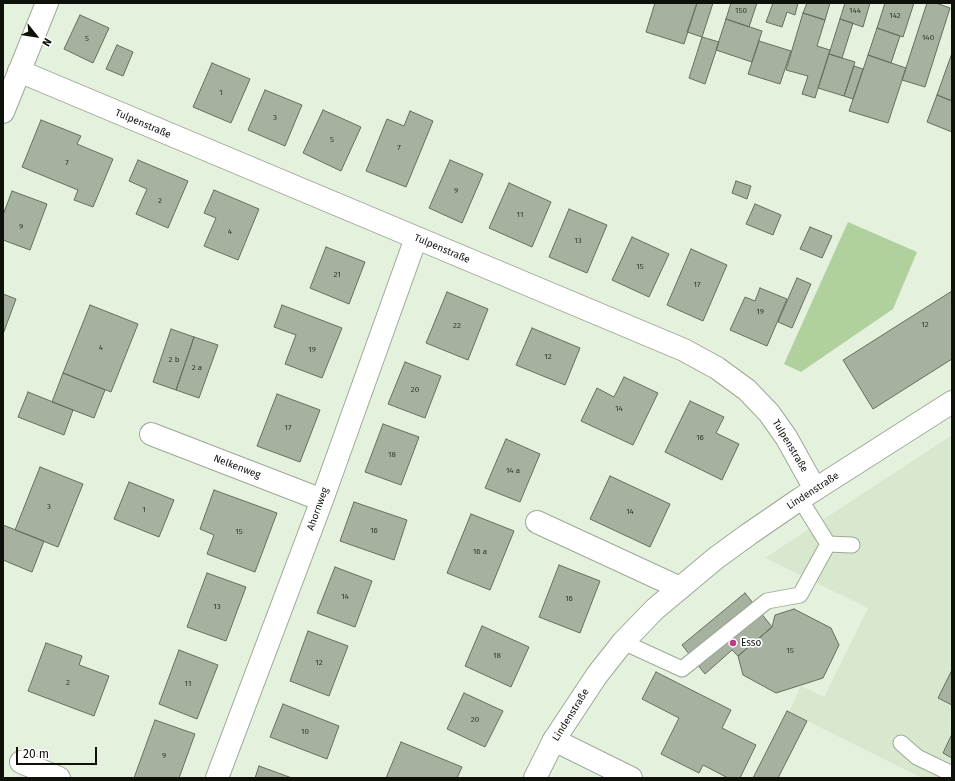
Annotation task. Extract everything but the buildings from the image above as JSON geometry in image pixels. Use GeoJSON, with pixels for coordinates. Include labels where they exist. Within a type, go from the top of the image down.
{"type":"FeatureCollection","features":[{"type":"Feature","properties":{"kind":"street"},"geometry":{"type":"LineString","coordinates":[[3,112],[47,3]]}},
{"type":"Feature","properties":{"kind":"street","name":"Tulpenstraße"},"geometry":{"type":"LineString","coordinates":[[19,71],[684,350],[717,368],[747,390],[769,413],[786,437],[808,494]]}},
{"type":"Feature","properties":{"kind":"street","name":"Ahornweg"},"geometry":{"type":"LineString","coordinates":[[217,778],[322,500],[416,238]]}},
{"type":"Feature","properties":{"kind":"street","name":"Lindenstraße"},"geometry":{"type":"LineString","coordinates":[[536,778],[554,740],[597,675],[624,642],[655,609],[716,558],[808,494],[952,402]]}},
{"type":"Feature","properties":{"kind":"street","name":"Nelkenweg"},"geometry":{"type":"LineString","coordinates":[[151,434],[322,500]]}},
{"type":"Feature","properties":{"kind":"street"},"geometry":{"type":"LineString","coordinates":[[537,522],[680,588]]}},
{"type":"Feature","properties":{"kind":"street"},"geometry":{"type":"LineString","coordinates":[[554,740],[631,778]]}},
{"type":"Feature","properties":{"kind":"street"},"geometry":{"type":"LineString","coordinates":[[21,762],[59,778]]}},
{"type":"Feature","properties":{"kind":"lane"},"geometry":{"type":"LineString","coordinates":[[808,494],[828,544]]}},
{"type":"Feature","properties":{"kind":"lane"},"geometry":{"type":"LineString","coordinates":[[828,544],[852,545]]}},
{"type":"Feature","properties":{"kind":"lane"},"geometry":{"type":"LineString","coordinates":[[624,642],[682,669],[767,601],[800,594],[828,544]]}},
{"type":"Feature","properties":{"kind":"lane"},"geometry":{"type":"LineString","coordinates":[[901,743],[917,757],[952,774]]}},
{"type":"Feature","properties":{"kind":"shaded area"},"geometry":{"type":"Polygon","coordinates":[[[952,435],[952,778],[922,778],[789,712],[801,686],[824,697],[868,608],[765,558],[952,435]]]}},
{"type":"Feature","properties":{"kind":"green space"},"geometry":{"type":"Polygon","coordinates":[[[848,222],[917,252],[893,309],[801,372],[784,364],[848,222]]]}},
{"type":"Feature","properties":{"kind":"place","name":"Esso"},"geometry":{"type":"Point","coordinates":[733,643]}}]}
